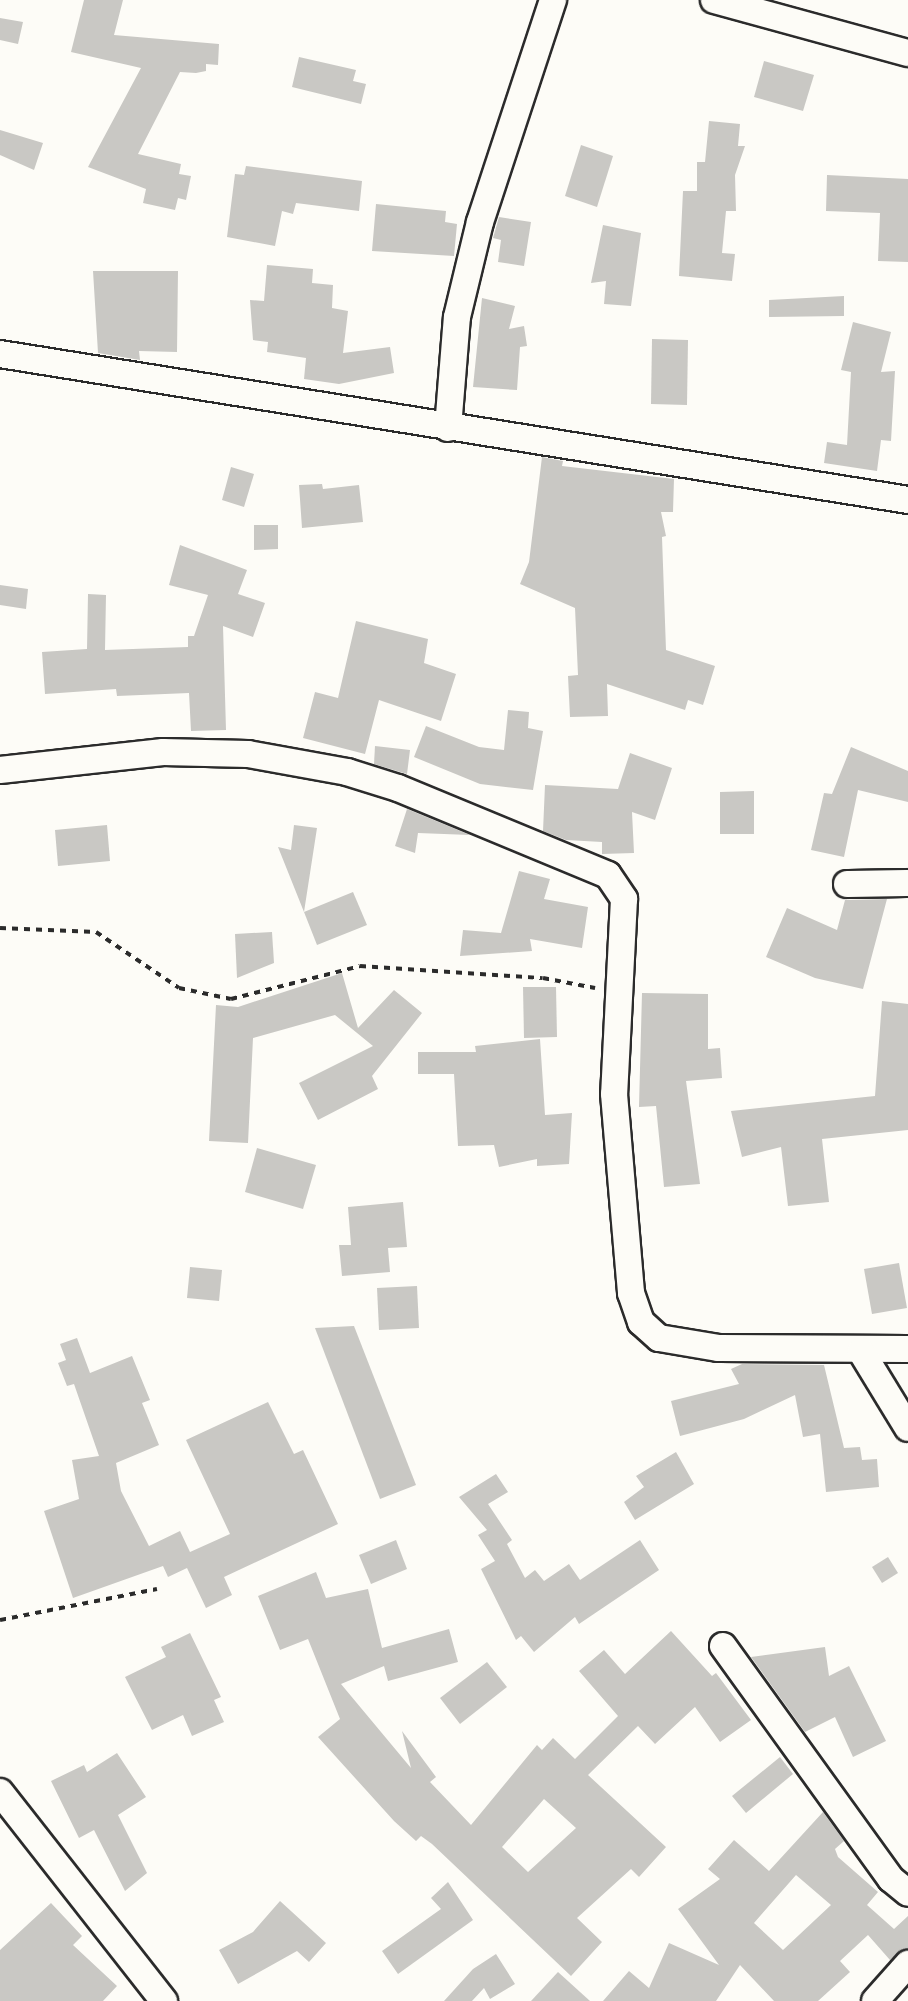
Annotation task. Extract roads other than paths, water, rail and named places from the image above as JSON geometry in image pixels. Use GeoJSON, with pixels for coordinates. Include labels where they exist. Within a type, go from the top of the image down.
{"type":"FeatureCollection","features":[{"type":"Feature","properties":{"kind":"street"},"geometry":{"type":"LineString","coordinates":[[448,428],[457,317],[477,236],[553,0]]}},
{"type":"Feature","properties":{"kind":"street"},"geometry":{"type":"LineString","coordinates":[[714,0],[908,53]]}},
{"type":"Feature","properties":{"kind":"street"},"geometry":{"type":"LineString","coordinates":[[0,354],[908,500]]}},
{"type":"Feature","properties":{"kind":"street"},"geometry":{"type":"LineString","coordinates":[[0,770],[163,752],[248,754],[398,788],[608,875],[618,884],[625,922],[614,1094],[619,1195],[631,1293],[641,1322],[659,1338],[719,1348],[908,1349]]}},
{"type":"Feature","properties":{"kind":"street"},"geometry":{"type":"LineString","coordinates":[[847,884],[908,883]]}},
{"type":"Feature","properties":{"kind":"street"},"geometry":{"type":"LineString","coordinates":[[861,1351],[908,1428]]}},
{"type":"Feature","properties":{"kind":"street"},"geometry":{"type":"LineString","coordinates":[[723,1646],[891,1879],[908,1893]]}},
{"type":"Feature","properties":{"kind":"street"},"geometry":{"type":"LineString","coordinates":[[0,1792],[164,2001]]}},
{"type":"Feature","properties":{"kind":"street"},"geometry":{"type":"LineString","coordinates":[[875,2001],[908,1964]]}}]}
